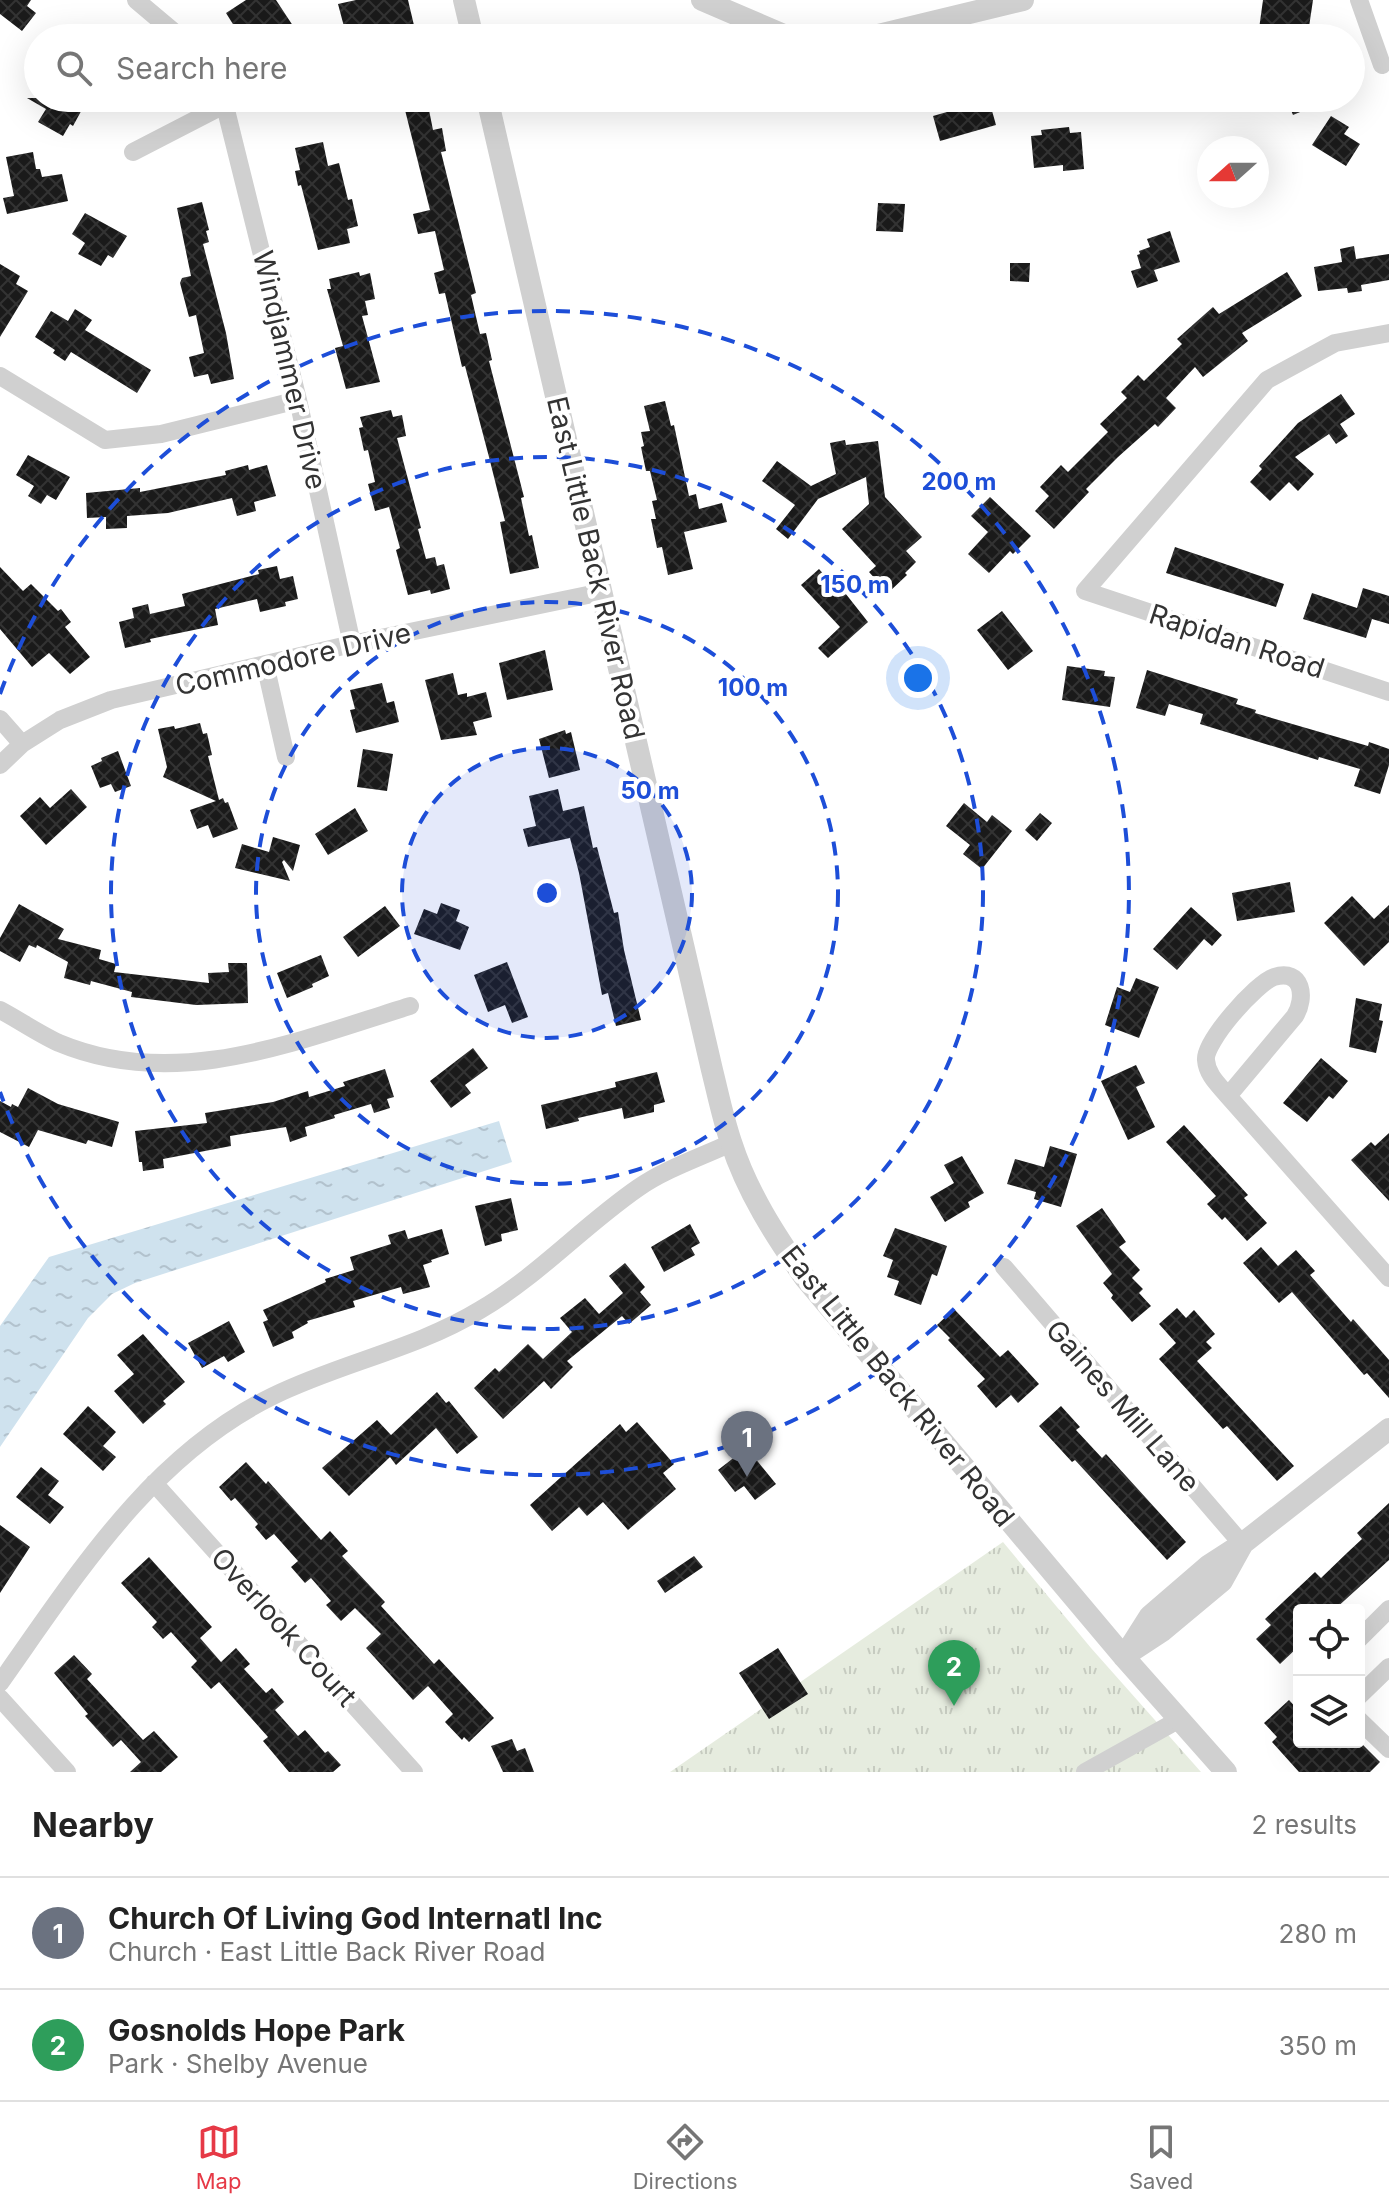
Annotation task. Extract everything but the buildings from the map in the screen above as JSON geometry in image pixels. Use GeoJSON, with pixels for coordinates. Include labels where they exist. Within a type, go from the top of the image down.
{"type":"FeatureCollection","features":[{"type":"Feature","properties":{"kind":"street"},"geometry":{"type":"LineString","coordinates":[[136,0],[164,24]]}},
{"type":"Feature","properties":{"kind":"street"},"geometry":{"type":"LineString","coordinates":[[464,0],[470,24]]}},
{"type":"Feature","properties":{"kind":"street"},"geometry":{"type":"LineString","coordinates":[[702,0],[758,24]]}},
{"type":"Feature","properties":{"kind":"street"},"geometry":{"type":"LineString","coordinates":[[924,24],[1023,0]]}},
{"type":"Feature","properties":{"kind":"street"},"geometry":{"type":"LineString","coordinates":[[1359,0],[1382,65]]}},
{"type":"Feature","properties":{"kind":"street"},"geometry":{"type":"LineString","coordinates":[[133,152],[204,112]]}},
{"type":"Feature","properties":{"kind":"street","name":"Windjammer Drive"},"geometry":{"type":"LineString","coordinates":[[227,112],[298,400],[352,644]]}},
{"type":"Feature","properties":{"kind":"street","name":"East Little Back River Road"},"geometry":{"type":"LineString","coordinates":[[490,112],[712,1070],[731,1143],[750,1190],[773,1232],[805,1278],[1124,1657],[1226,1772]]}},
{"type":"Feature","properties":{"kind":"street","name":"Rapidan Road"},"geometry":{"type":"LineString","coordinates":[[1389,333],[1335,343],[1267,380],[1085,591],[1389,692]]}},
{"type":"Feature","properties":{"kind":"street"},"geometry":{"type":"LineString","coordinates":[[0,376],[105,440],[161,434],[298,400]]}},
{"type":"Feature","properties":{"kind":"street","name":"Commodore Drive"},"geometry":{"type":"LineString","coordinates":[[0,765],[22,744],[60,720],[111,700],[352,644],[602,592]]}},
{"type":"Feature","properties":{"kind":"street"},"geometry":{"type":"LineString","coordinates":[[265,664],[286,757]]}},
{"type":"Feature","properties":{"kind":"street"},"geometry":{"type":"LineString","coordinates":[[0,719],[22,744]]}},
{"type":"Feature","properties":{"kind":"street"},"geometry":{"type":"LineString","coordinates":[[1228,1096],[1301,1005],[1302,992],[1296,981],[1287,976],[1275,977],[1261,984],[1212,1038],[1205,1056],[1207,1066],[1211,1076],[1228,1096],[1389,1278]]}},
{"type":"Feature","properties":{"kind":"street"},"geometry":{"type":"LineString","coordinates":[[0,1010],[58,1042],[107,1057],[161,1065],[253,1054],[410,1006]]}},
{"type":"Feature","properties":{"kind":"street"},"geometry":{"type":"LineString","coordinates":[[0,1683],[100,1542],[154,1483],[212,1433],[269,1398],[314,1376],[436,1333],[480,1310],[527,1278],[641,1186],[731,1143]]}},
{"type":"Feature","properties":{"kind":"street","name":"Gaines Mill Lane"},"geometry":{"type":"LineString","coordinates":[[1004,1267],[1242,1544]]}},
{"type":"Feature","properties":{"kind":"street"},"geometry":{"type":"LineString","coordinates":[[1124,1657],[1150,1616],[1208,1566],[1242,1544],[1389,1429]]}},
{"type":"Feature","properties":{"kind":"street","name":"Overlook Court"},"geometry":{"type":"LineString","coordinates":[[154,1483],[414,1772]]}},
{"type":"Feature","properties":{"kind":"street"},"geometry":{"type":"LineString","coordinates":[[1365,1633],[1389,1609]]}},
{"type":"Feature","properties":{"kind":"street"},"geometry":{"type":"LineString","coordinates":[[1365,1690],[1389,1667]]}},
{"type":"Feature","properties":{"kind":"street"},"geometry":{"type":"LineString","coordinates":[[0,1698],[67,1772]]}},
{"type":"Feature","properties":{"kind":"street"},"geometry":{"type":"LineString","coordinates":[[1085,1772],[1180,1719]]}},
{"type":"Feature","properties":{"kind":"street"},"geometry":{"type":"LineString","coordinates":[[1365,1726],[1389,1749]]}},
{"type":"Feature","properties":{"kind":"green space"},"geometry":{"type":"Polygon","coordinates":[[[1003,1542],[1091,1648],[1201,1772],[670,1772],[1003,1542]]]}},
{"type":"Feature","properties":{"kind":"water"},"geometry":{"type":"Polygon","coordinates":[[[499,1121],[512,1162],[135,1283],[112,1294],[88,1318],[0,1447],[0,1326],[49,1257],[499,1121]]]}},
{"type":"Feature","properties":{"kind":"place","name":"Church Of Living God Internatl Inc"},"geometry":{"type":"Point","coordinates":[747,1477]}},
{"type":"Feature","properties":{"kind":"place","name":"Gosnolds Hope Park"},"geometry":{"type":"Point","coordinates":[954,1706]}}]}
